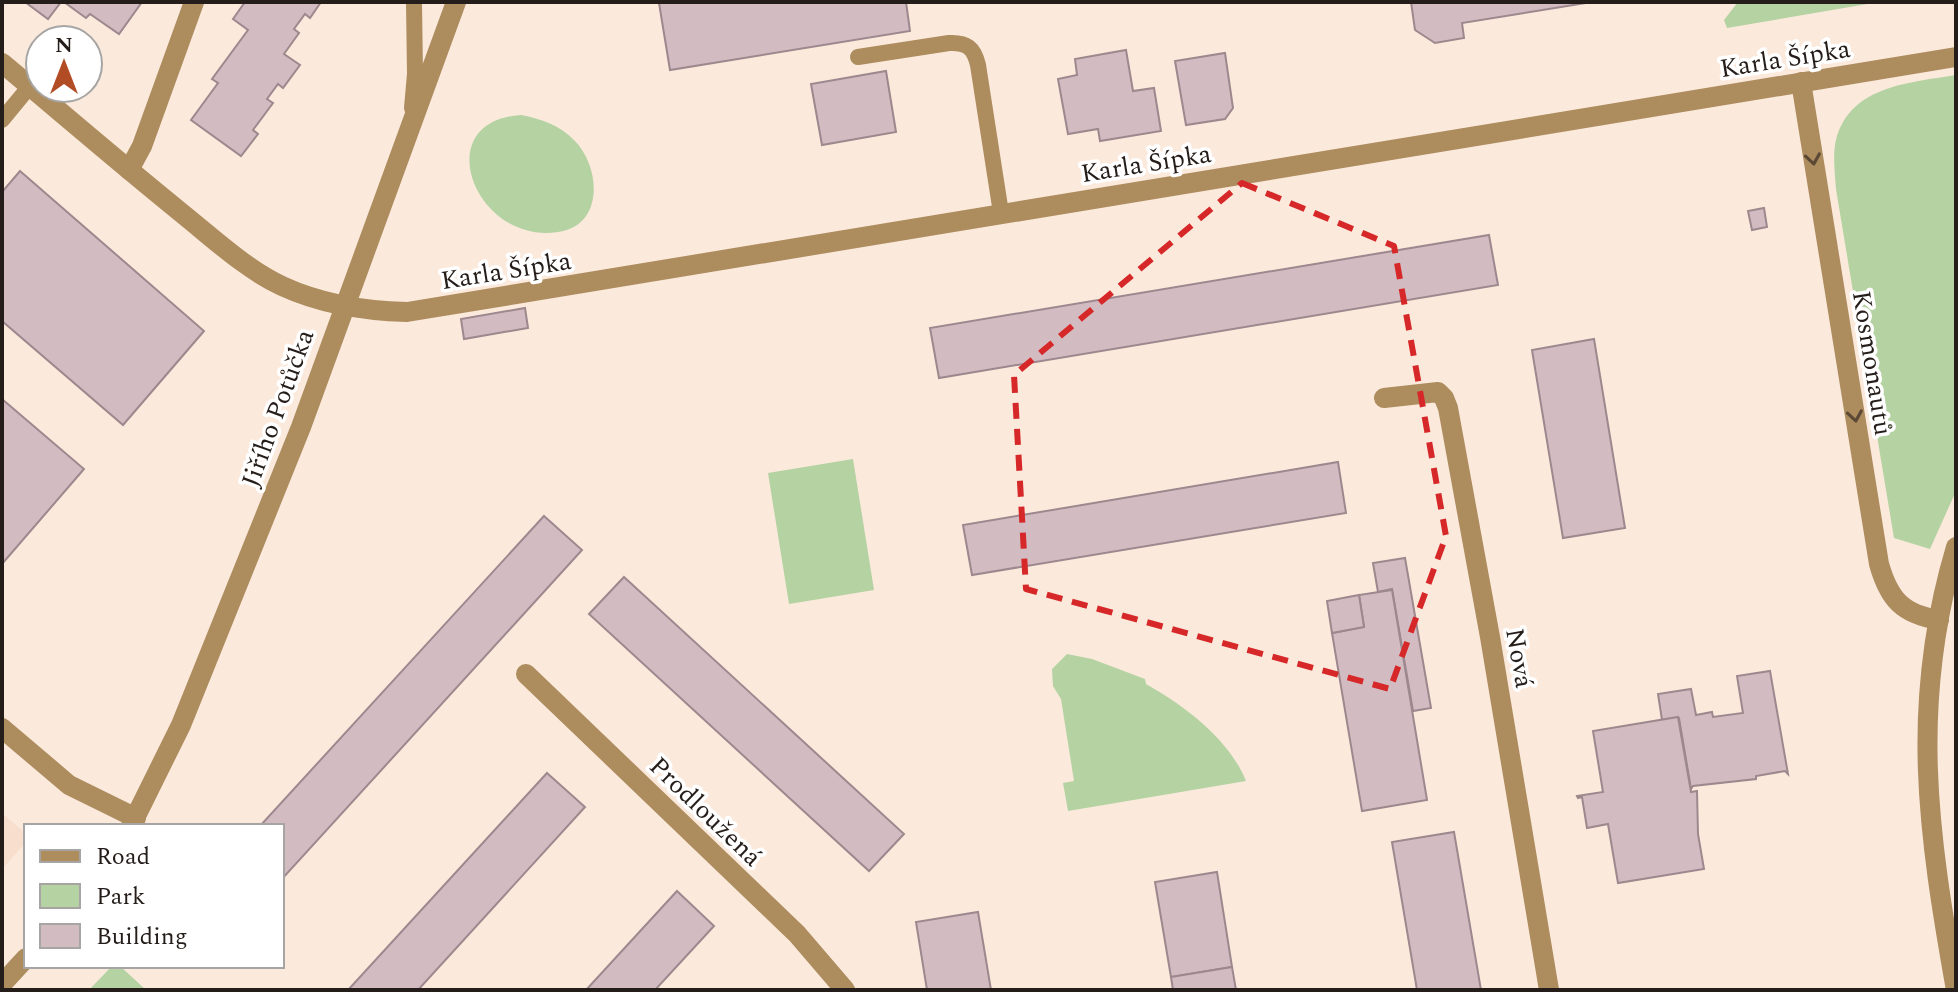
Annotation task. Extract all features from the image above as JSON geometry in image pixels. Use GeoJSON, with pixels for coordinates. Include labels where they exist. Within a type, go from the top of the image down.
{"type":"FeatureCollection","features":[{"type":"Feature","properties":{"kind":"street"},"geometry":{"type":"LineString","coordinates":[[129,170],[144,141],[194,2]]}},
{"type":"Feature","properties":{"kind":"street","name":"Jiřího Potůčka"},"geometry":{"type":"LineString","coordinates":[[133,822],[186,711],[301,427],[456,2]]}},
{"type":"Feature","properties":{"kind":"street","name":"Karla Šípka"},"geometry":{"type":"LineString","coordinates":[[51,104],[256,271],[283,286],[343,305],[394,312],[438,308],[1956,57]]}},
{"type":"Feature","properties":{"kind":"street","name":"Karla Šípka"},"geometry":{"type":"LineString","coordinates":[[2,63],[24,81]]}},
{"type":"Feature","properties":{"kind":"street","name":"Kosmonautů"},"geometry":{"type":"LineString","coordinates":[[1801,82],[1879,564],[1888,589],[1908,612],[1939,620]]}},
{"type":"Feature","properties":{"kind":"street","name":"Nová"},"geometry":{"type":"LineString","coordinates":[[1384,398],[1438,392],[1448,408],[1549,990]]}},
{"type":"Feature","properties":{"kind":"street"},"geometry":{"type":"LineString","coordinates":[[1956,547],[1928,686],[1926,766],[1933,847],[1956,990]]}},
{"type":"Feature","properties":{"kind":"street","name":"Prodloužená"},"geometry":{"type":"LineString","coordinates":[[526,674],[797,934],[845,990]]}},
{"type":"Feature","properties":{"kind":"street"},"geometry":{"type":"LineString","coordinates":[[2,728],[69,785],[133,822]]}},
{"type":"Feature","properties":{"kind":"street"},"geometry":{"type":"LineString","coordinates":[[2,984],[24,960]]}},
{"type":"Feature","properties":{"kind":"lane"},"geometry":{"type":"LineString","coordinates":[[400,154],[413,98],[414,2]]}},
{"type":"Feature","properties":{"kind":"lane"},"geometry":{"type":"LineString","coordinates":[[858,57],[949,43],[961,42],[970,46],[976,54],[1001,213]]}},
{"type":"Feature","properties":{"kind":"lane"},"geometry":{"type":"LineString","coordinates":[[2,120],[24,93]]}},
{"type":"Feature","properties":{"kind":"highlighted area"},"geometry":{"type":"Polygon","coordinates":[[[1242,183],[1394,246],[1446,536],[1390,689],[1026,589],[1014,375],[1242,183]]]}},
{"type":"Feature","properties":{"kind":"shaded area"},"geometry":{"type":"Polygon","coordinates":[[[2,813],[24,832],[24,844],[2,869],[2,813]]]}},
{"type":"Feature","properties":{"kind":"green space"},"geometry":{"type":"Polygon","coordinates":[[[1738,2],[1879,2],[1727,28],[1724,20],[1738,2]]]}},
{"type":"Feature","properties":{"kind":"green space"},"geometry":{"type":"Polygon","coordinates":[[[1956,75],[1956,491],[1930,549],[1894,538],[1836,189],[1834,150],[1841,125],[1865,99],[1900,85],[1956,75]]]}},
{"type":"Feature","properties":{"kind":"green space"},"geometry":{"type":"Polygon","coordinates":[[[521,115],[557,127],[584,152],[590,166],[594,194],[584,219],[573,227],[558,232],[529,231],[504,220],[485,202],[473,181],[470,158],[475,138],[492,122],[521,115]]]}},
{"type":"Feature","properties":{"kind":"green space"},"geometry":{"type":"Polygon","coordinates":[[[853,459],[874,590],[789,604],[768,473],[853,459]]]}},
{"type":"Feature","properties":{"kind":"green space"},"geometry":{"type":"Polygon","coordinates":[[[1067,654],[1092,659],[1145,679],[1146,684],[1190,713],[1217,738],[1229,751],[1246,781],[1068,811],[1063,783],[1074,781],[1061,699],[1053,686],[1052,669],[1067,654]]]}},
{"type":"Feature","properties":{"kind":"green space"},"geometry":{"type":"Polygon","coordinates":[[[110,968],[122,968],[146,990],[89,990],[110,968]]]}},
{"type":"Feature","properties":{"kind":"building"},"geometry":{"type":"Polygon","coordinates":[[[25,2],[61,2],[48,19],[25,2]]]}},
{"type":"Feature","properties":{"kind":"building"},"geometry":{"type":"Polygon","coordinates":[[[64,2],[142,2],[119,34],[90,14],[86,18],[64,2]]]}},
{"type":"Feature","properties":{"kind":"building"},"geometry":{"type":"Polygon","coordinates":[[[245,2],[321,2],[310,18],[305,14],[294,29],[299,33],[284,54],[300,65],[283,88],[278,84],[267,99],[273,103],[253,130],[258,134],[241,156],[191,120],[218,83],[212,79],[248,30],[233,19],[245,2]]]}},
{"type":"Feature","properties":{"kind":"building"},"geometry":{"type":"Polygon","coordinates":[[[906,2],[910,31],[670,70],[659,3],[906,2]]]}},
{"type":"Feature","properties":{"kind":"building"},"geometry":{"type":"Polygon","coordinates":[[[1411,2],[1592,2],[1462,23],[1464,38],[1435,43],[1415,30],[1411,2]]]}},
{"type":"Feature","properties":{"kind":"building"},"geometry":{"type":"Polygon","coordinates":[[[1126,50],[1133,91],[1154,88],[1161,131],[1100,141],[1098,129],[1068,134],[1058,79],[1077,75],[1075,59],[1126,50]]]}},
{"type":"Feature","properties":{"kind":"building"},"geometry":{"type":"Polygon","coordinates":[[[1225,53],[1233,108],[1225,119],[1186,125],[1175,61],[1225,53]]]}},
{"type":"Feature","properties":{"kind":"building"},"geometry":{"type":"Polygon","coordinates":[[[886,71],[896,132],[822,145],[811,84],[886,71]]]}},
{"type":"Feature","properties":{"kind":"building"},"geometry":{"type":"Polygon","coordinates":[[[20,171],[204,331],[123,425],[2,321],[2,192],[20,171]]]}},
{"type":"Feature","properties":{"kind":"building"},"geometry":{"type":"Polygon","coordinates":[[[1764,208],[1767,227],[1752,230],[1748,211],[1764,208]]]}},
{"type":"Feature","properties":{"kind":"building"},"geometry":{"type":"Polygon","coordinates":[[[1489,235],[1498,285],[939,378],[930,328],[1489,235]]]}},
{"type":"Feature","properties":{"kind":"building"},"geometry":{"type":"Polygon","coordinates":[[[525,308],[528,328],[464,339],[461,319],[525,308]]]}},
{"type":"Feature","properties":{"kind":"building"},"geometry":{"type":"Polygon","coordinates":[[[1594,339],[1625,528],[1563,538],[1532,350],[1594,339]]]}},
{"type":"Feature","properties":{"kind":"building"},"geometry":{"type":"Polygon","coordinates":[[[2,399],[84,469],[2,564],[2,399]]]}},
{"type":"Feature","properties":{"kind":"building"},"geometry":{"type":"Polygon","coordinates":[[[1338,462],[1346,513],[972,575],[963,525],[1338,462]]]}},
{"type":"Feature","properties":{"kind":"building"},"geometry":{"type":"Polygon","coordinates":[[[544,516],[582,550],[284,877],[284,824],[262,824],[544,516]]]}},
{"type":"Feature","properties":{"kind":"building"},"geometry":{"type":"Polygon","coordinates":[[[1405,558],[1431,708],[1413,711],[1392,589],[1378,592],[1373,563],[1405,558]]]}},
{"type":"Feature","properties":{"kind":"building"},"geometry":{"type":"Polygon","coordinates":[[[624,577],[904,834],[869,871],[589,614],[624,577]]]}},
{"type":"Feature","properties":{"kind":"building"},"geometry":{"type":"Polygon","coordinates":[[[1392,590],[1427,800],[1362,811],[1332,633],[1364,627],[1359,595],[1392,590]]]}},
{"type":"Feature","properties":{"kind":"building"},"geometry":{"type":"Polygon","coordinates":[[[1359,595],[1364,627],[1332,633],[1327,601],[1359,595]]]}},
{"type":"Feature","properties":{"kind":"building"},"geometry":{"type":"Polygon","coordinates":[[[1770,671],[1788,774],[1785,771],[1756,776],[1756,779],[1693,786],[1691,789],[1679,718],[1662,720],[1658,694],[1691,689],[1696,715],[1712,712],[1713,717],[1743,713],[1737,676],[1770,671]]]}},
{"type":"Feature","properties":{"kind":"building"},"geometry":{"type":"Polygon","coordinates":[[[1678,717],[1691,792],[1697,791],[1698,834],[1704,869],[1618,883],[1608,824],[1587,828],[1582,797],[1577,796],[1603,792],[1593,731],[1678,717]]]}},
{"type":"Feature","properties":{"kind":"building"},"geometry":{"type":"Polygon","coordinates":[[[547,773],[585,807],[418,990],[348,990],[547,773]]]}},
{"type":"Feature","properties":{"kind":"building"},"geometry":{"type":"Polygon","coordinates":[[[1454,832],[1481,990],[1417,990],[1392,842],[1454,832]]]}},
{"type":"Feature","properties":{"kind":"building"},"geometry":{"type":"Polygon","coordinates":[[[1217,872],[1232,967],[1171,977],[1155,882],[1217,872]]]}},
{"type":"Feature","properties":{"kind":"building"},"geometry":{"type":"Polygon","coordinates":[[[677,891],[714,926],[655,990],[586,990],[677,891]]]}},
{"type":"Feature","properties":{"kind":"building"},"geometry":{"type":"Polygon","coordinates":[[[978,912],[991,990],[927,990],[916,922],[978,912]]]}},
{"type":"Feature","properties":{"kind":"building"},"geometry":{"type":"Polygon","coordinates":[[[1232,967],[1236,990],[1173,990],[1171,977],[1232,967]]]}}]}
